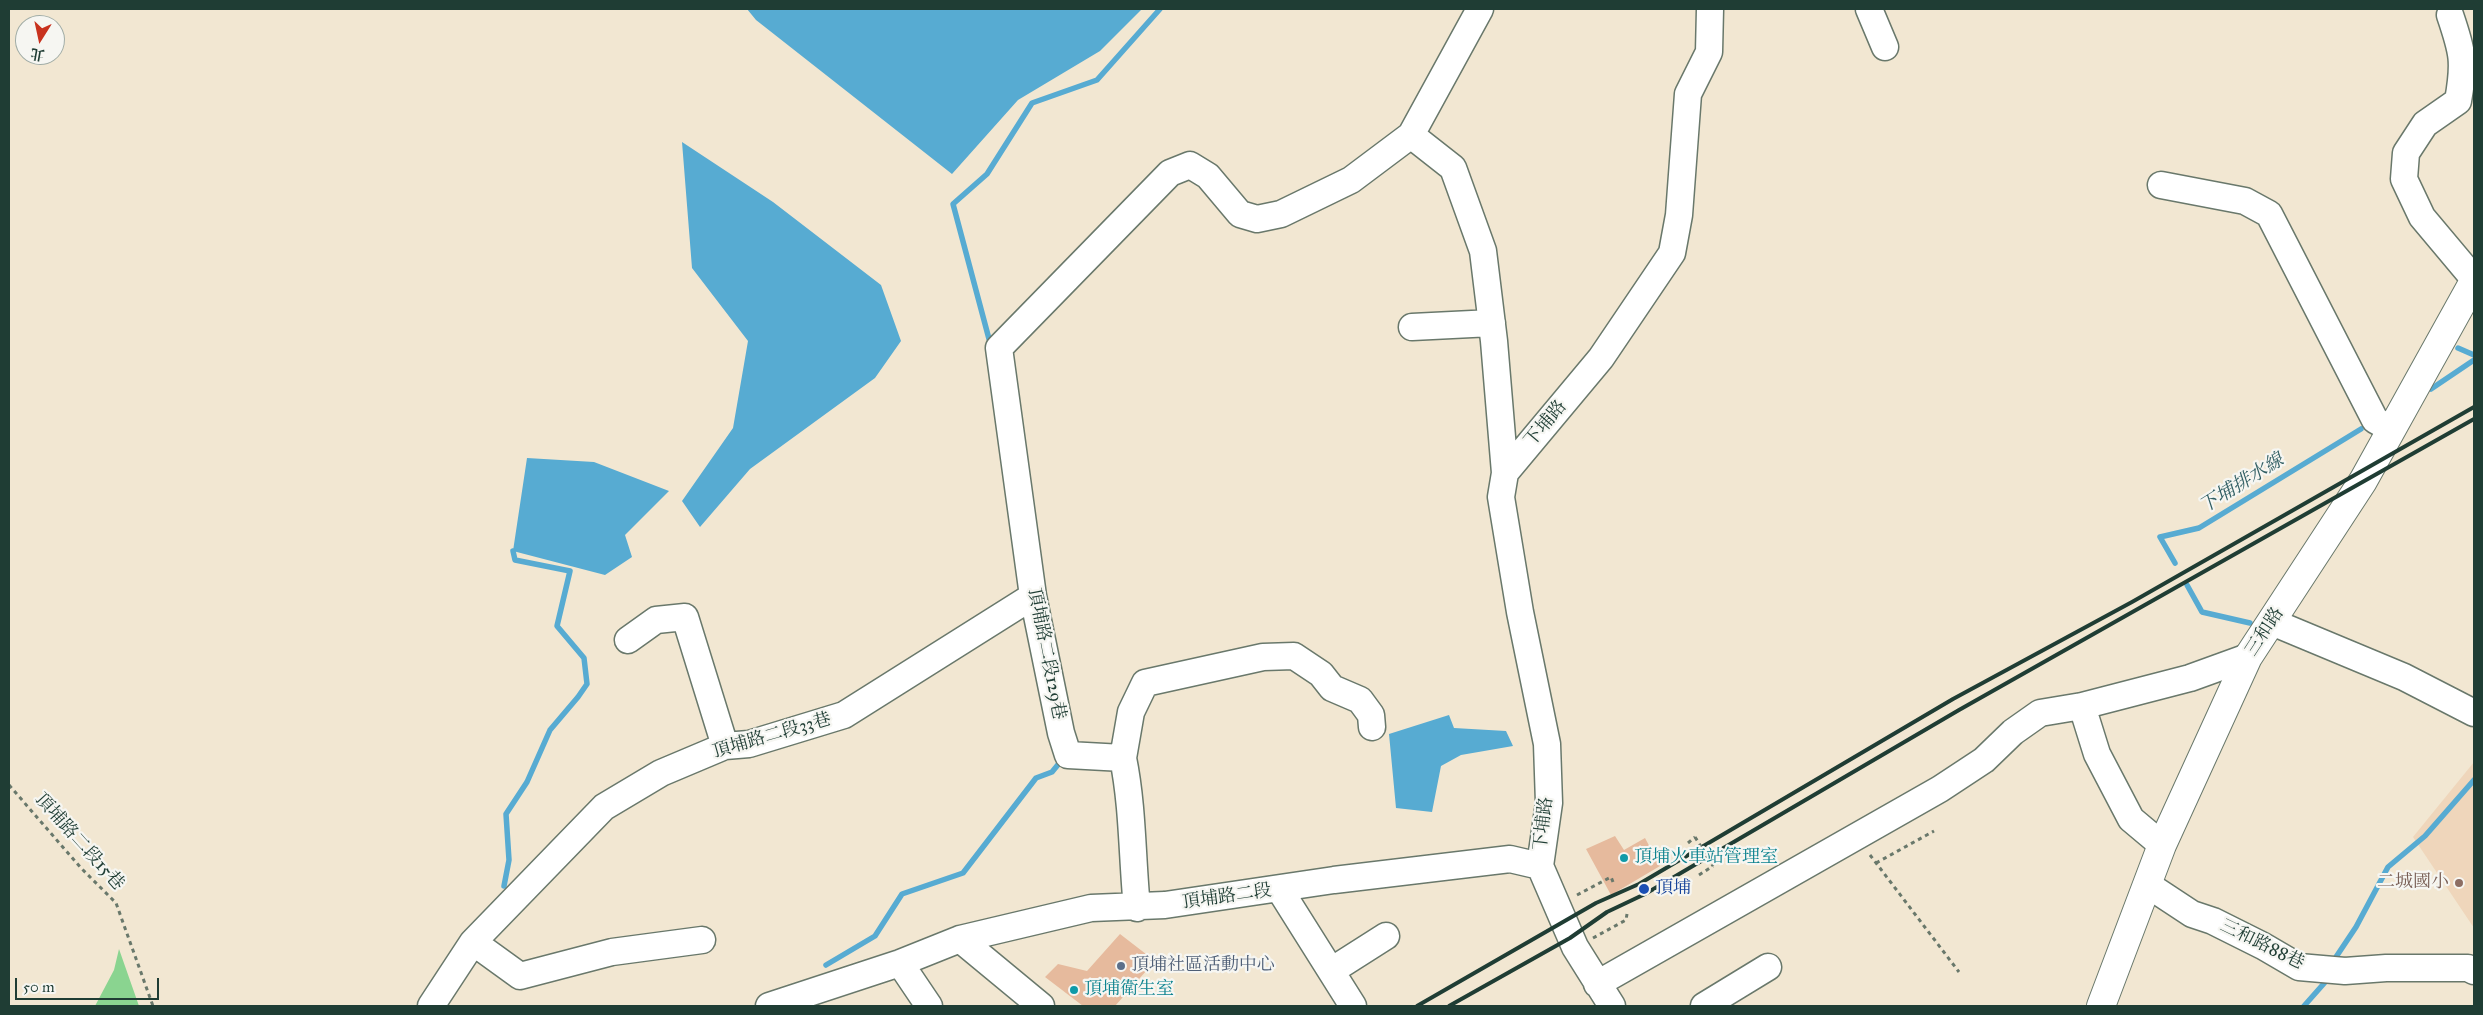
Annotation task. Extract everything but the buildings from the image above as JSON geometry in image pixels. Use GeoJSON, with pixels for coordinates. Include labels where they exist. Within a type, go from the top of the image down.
{"type":"FeatureCollection","features":[{"type":"Feature","properties":{"kind":"main road","name":"三和路"},"geometry":{"type":"LineString","coordinates":[[2101,1006],[2162,845],[2248,657],[2363,481],[2474,280]]}},
{"type":"Feature","properties":{"kind":"street"},"geometry":{"type":"LineString","coordinates":[[1480,9],[1411,135],[1453,168],[1483,251],[1492,323],[1504,473]]}},
{"type":"Feature","properties":{"kind":"street","name":"下埔路"},"geometry":{"type":"LineString","coordinates":[[1540,866],[1549,803],[1547,744],[1520,612],[1501,498],[1504,473],[1601,358],[1672,253],[1679,215],[1688,94],[1708,52],[1710,9]]}},
{"type":"Feature","properties":{"kind":"street"},"geometry":{"type":"LineString","coordinates":[[1869,9],[1885,47]]}},
{"type":"Feature","properties":{"kind":"street"},"geometry":{"type":"LineString","coordinates":[[2450,15],[2462,50],[2463,72],[2458,102],[2425,124],[2406,153],[2404,179],[2422,218],[2474,280]]}},
{"type":"Feature","properties":{"kind":"street","name":"頂埔路二段129巷"},"geometry":{"type":"LineString","coordinates":[[1123,758],[1068,755],[1033,596],[999,348],[1170,173],[1190,165],[1208,176],[1240,214],[1257,220],[1281,214],[1351,180],[1411,135]]}},
{"type":"Feature","properties":{"kind":"street"},"geometry":{"type":"LineString","coordinates":[[2160,185],[2245,201],[2268,214],[2375,420],[2391,429]]}},
{"type":"Feature","properties":{"kind":"street"},"geometry":{"type":"LineString","coordinates":[[1412,327],[1492,323]]}},
{"type":"Feature","properties":{"kind":"street","name":"頂埔路二段33巷"},"geometry":{"type":"LineString","coordinates":[[431,1006],[473,942],[604,807],[661,773],[725,746],[749,744],[844,715],[1033,596]]}},
{"type":"Feature","properties":{"kind":"street"},"geometry":{"type":"LineString","coordinates":[[628,640],[656,620],[685,617],[725,746]]}},
{"type":"Feature","properties":{"kind":"street"},"geometry":{"type":"LineString","coordinates":[[2272,622],[2404,677],[2474,713]]}},
{"type":"Feature","properties":{"kind":"street"},"geometry":{"type":"LineString","coordinates":[[1137,908],[1132,861],[1130,793],[1123,758],[1131,712],[1145,683],[1263,657],[1294,656],[1321,674],[1332,688],[1360,700],[1371,715],[1372,728]]}},
{"type":"Feature","properties":{"kind":"street"},"geometry":{"type":"LineString","coordinates":[[1598,984],[1940,789],[1984,760],[2013,732],[2040,713],[2082,706],[2190,678],[2248,657]]}},
{"type":"Feature","properties":{"kind":"street"},"geometry":{"type":"LineString","coordinates":[[2082,706],[2097,754],[2131,819],[2162,845]]}},
{"type":"Feature","properties":{"kind":"street","name":"頂埔路二段"},"geometry":{"type":"LineString","coordinates":[[769,1006],[900,963],[960,939],[1091,908],[1137,908],[1280,890],[1334,880],[1510,859],[1540,866]]}},
{"type":"Feature","properties":{"kind":"street"},"geometry":{"type":"LineString","coordinates":[[1540,866],[1575,948],[1612,1006]]}},
{"type":"Feature","properties":{"kind":"street","name":"三和路88巷"},"geometry":{"type":"LineString","coordinates":[[2148,885],[2192,914],[2213,921],[2264,946],[2299,967],[2345,971],[2448,967],[2468,968],[2474,971]]}},
{"type":"Feature","properties":{"kind":"street"},"geometry":{"type":"LineString","coordinates":[[1280,890],[1353,1006]]}},
{"type":"Feature","properties":{"kind":"street"},"geometry":{"type":"LineString","coordinates":[[1331,971],[1386,936]]}},
{"type":"Feature","properties":{"kind":"street"},"geometry":{"type":"LineString","coordinates":[[960,939],[1040,1006]]}},
{"type":"Feature","properties":{"kind":"street"},"geometry":{"type":"LineString","coordinates":[[473,942],[520,976],[612,952],[702,940]]}},
{"type":"Feature","properties":{"kind":"street"},"geometry":{"type":"LineString","coordinates":[[900,963],[929,1006]]}},
{"type":"Feature","properties":{"kind":"street"},"geometry":{"type":"LineString","coordinates":[[1704,1006],[1768,968]]}},
{"type":"Feature","properties":{"kind":"path","name":"頂埔路二段15巷"},"geometry":{"type":"LineString","coordinates":[[9,785],[81,868],[116,902],[152,1006]]}},
{"type":"Feature","properties":{"kind":"path"},"geometry":{"type":"LineString","coordinates":[[1876,863],[1934,831]]}},
{"type":"Feature","properties":{"kind":"path"},"geometry":{"type":"LineString","coordinates":[[1688,843],[1695,837],[1713,866],[1699,876]]}},
{"type":"Feature","properties":{"kind":"path"},"geometry":{"type":"LineString","coordinates":[[1856,838],[1959,972]]}},
{"type":"Feature","properties":{"kind":"path"},"geometry":{"type":"LineString","coordinates":[[1556,906],[1611,877],[1613,882]]}},
{"type":"Feature","properties":{"kind":"path"},"geometry":{"type":"LineString","coordinates":[[1575,948],[1626,920],[1627,914]]}},
{"type":"Feature","properties":{"kind":"shaded area","name":"二城國小"},"geometry":{"type":"Polygon","coordinates":[[[2474,762],[2474,928],[2413,837],[2474,762]]]}},
{"type":"Feature","properties":{"kind":"green space"},"geometry":{"type":"Polygon","coordinates":[[[119,949],[139,1006],[95,1006],[114,970],[119,949]]]}},
{"type":"Feature","properties":{"kind":"water"},"geometry":{"type":"Polygon","coordinates":[[[747,9],[1142,9],[1100,51],[1018,100],[952,174],[756,20],[747,9]]]}},
{"type":"Feature","properties":{"kind":"water"},"geometry":{"type":"Polygon","coordinates":[[[682,142],[773,202],[881,285],[901,341],[875,378],[750,469],[700,527],[682,501],[733,428],[748,341],[692,268],[682,142]]]}},
{"type":"Feature","properties":{"kind":"water"},"geometry":{"type":"Polygon","coordinates":[[[527,458],[594,462],[669,491],[625,535],[632,557],[605,575],[513,551],[527,458]]]}},
{"type":"Feature","properties":{"kind":"water"},"geometry":{"type":"Polygon","coordinates":[[[1449,715],[1454,728],[1506,731],[1513,746],[1461,755],[1441,766],[1432,812],[1396,808],[1389,734],[1449,715]]]}},
{"type":"Feature","properties":{"kind":"waterway"},"geometry":{"type":"LineString","coordinates":[[989,339],[953,204],[987,174],[1032,103],[1097,80],[1160,9]]}},
{"type":"Feature","properties":{"kind":"waterway"},"geometry":{"type":"LineString","coordinates":[[2458,348],[2474,355]]}},
{"type":"Feature","properties":{"kind":"waterway","name":"下埔排水線"},"geometry":{"type":"LineString","coordinates":[[2431,389],[2474,360]]}},
{"type":"Feature","properties":{"kind":"waterway","name":"下埔排水線"},"geometry":{"type":"LineString","coordinates":[[2175,563],[2160,537],[2199,528],[2361,429]]}},
{"type":"Feature","properties":{"kind":"waterway"},"geometry":{"type":"LineString","coordinates":[[504,886],[509,860],[506,814],[527,782],[550,730],[587,684],[584,658],[557,626],[570,571],[515,560],[513,551]]}},
{"type":"Feature","properties":{"kind":"waterway","name":"下埔排水線"},"geometry":{"type":"LineString","coordinates":[[2187,585],[2202,612],[2250,623]]}},
{"type":"Feature","properties":{"kind":"waterway"},"geometry":{"type":"LineString","coordinates":[[826,965],[875,936],[902,894],[963,873],[1036,778],[1052,772],[1061,761]]}},
{"type":"Feature","properties":{"kind":"waterway"},"geometry":{"type":"LineString","coordinates":[[2332,963],[2356,927],[2388,867],[2425,836],[2474,780]]}},
{"type":"Feature","properties":{"kind":"waterway"},"geometry":{"type":"LineString","coordinates":[[2304,1006],[2327,980]]}},
{"type":"Feature","properties":{"kind":"railway"},"geometry":{"type":"LineString","coordinates":[[1417,1006],[1596,903],[1639,884],[1953,699],[2132,602],[2474,407]]}},
{"type":"Feature","properties":{"kind":"railway"},"geometry":{"type":"LineString","coordinates":[[1449,1006],[1570,938],[1607,912],[1645,894],[1959,710],[2474,419]]}},
{"type":"Feature","properties":{"kind":"place","name":"頂埔火車站管理室"},"geometry":{"type":"Point","coordinates":[1624,858]}},
{"type":"Feature","properties":{"kind":"place","name":"二城國小"},"geometry":{"type":"Point","coordinates":[2459,883]}},
{"type":"Feature","properties":{"kind":"place","name":"頂埔"},"geometry":{"type":"Point","coordinates":[1644,889]}},
{"type":"Feature","properties":{"kind":"place","name":"頂埔社區活動中心"},"geometry":{"type":"Point","coordinates":[1121,966]}},
{"type":"Feature","properties":{"kind":"place","name":"頂埔衛生室"},"geometry":{"type":"Point","coordinates":[1074,990]}}]}
